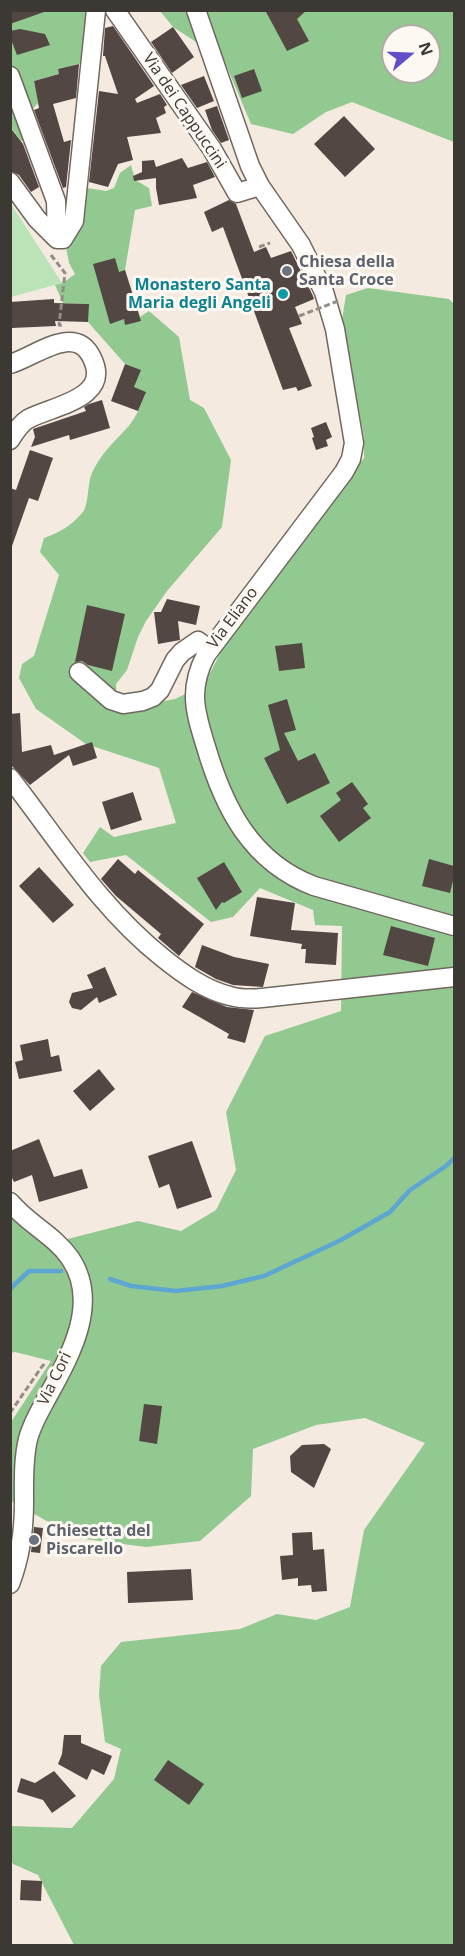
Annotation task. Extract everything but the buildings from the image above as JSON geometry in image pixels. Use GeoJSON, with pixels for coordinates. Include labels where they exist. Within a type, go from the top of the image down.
{"type":"FeatureCollection","features":[{"type":"Feature","properties":{"kind":"street"},"geometry":{"type":"LineString","coordinates":[[54,246],[67,235],[74,221],[96,10]]}},
{"type":"Feature","properties":{"kind":"street","name":"Via dei Cappuccini"},"geometry":{"type":"LineString","coordinates":[[115,10],[212,149],[237,193],[260,186]]}},
{"type":"Feature","properties":{"kind":"street","name":"Via Eliano"},"geometry":{"type":"LineString","coordinates":[[196,10],[247,159],[260,186],[293,234],[317,276],[334,322],[352,427],[353,450],[344,472],[209,649],[196,678],[195,709],[218,786],[230,812],[250,838],[277,866],[297,879],[322,889],[454,927]]}},
{"type":"Feature","properties":{"kind":"street"},"geometry":{"type":"LineString","coordinates":[[10,76],[56,201],[54,246]]}},
{"type":"Feature","properties":{"kind":"street"},"geometry":{"type":"LineString","coordinates":[[10,182],[54,246]]}},
{"type":"Feature","properties":{"kind":"street"},"geometry":{"type":"LineString","coordinates":[[10,364],[52,346],[70,342],[86,349],[95,366],[94,382],[87,393],[27,420],[10,440]]}},
{"type":"Feature","properties":{"kind":"street"},"geometry":{"type":"LineString","coordinates":[[79,672],[111,700],[132,704],[153,697],[160,690],[175,660],[182,652],[198,641],[209,649]]}},
{"type":"Feature","properties":{"kind":"street"},"geometry":{"type":"LineString","coordinates":[[10,778],[87,882],[126,926],[175,968],[208,988],[230,996],[261,998],[454,977]]}},
{"type":"Feature","properties":{"kind":"street","name":"Via Cori"},"geometry":{"type":"LineString","coordinates":[[10,1202],[69,1256],[78,1273],[84,1307],[65,1361],[33,1422],[28,1437],[22,1532],[18,1560],[10,1584]]}},
{"type":"Feature","properties":{"kind":"path"},"geometry":{"type":"LineString","coordinates":[[259,248],[270,243]]}},
{"type":"Feature","properties":{"kind":"path"},"geometry":{"type":"LineString","coordinates":[[54,246],[65,273],[59,324],[72,327]]}},
{"type":"Feature","properties":{"kind":"path"},"geometry":{"type":"LineString","coordinates":[[299,316],[338,301]]}},
{"type":"Feature","properties":{"kind":"path"},"geometry":{"type":"LineString","coordinates":[[10,1413],[43,1365]]}},
{"type":"Feature","properties":{"kind":"green space"},"geometry":{"type":"Polygon","coordinates":[[[11,11],[88,11],[82,63],[58,69],[59,74],[34,81],[38,103],[31,111],[35,136],[21,141],[11,127],[11,11]]]}},
{"type":"Feature","properties":{"kind":"green space"},"geometry":{"type":"Polygon","coordinates":[[[160,11],[454,11],[454,142],[352,102],[326,112],[293,134],[251,124],[224,60],[173,27],[160,11]]]}},
{"type":"Feature","properties":{"kind":"green space"},"geometry":{"type":"Polygon","coordinates":[[[131,165],[135,180],[149,188],[152,206],[135,210],[125,270],[140,317],[149,311],[179,337],[190,400],[204,408],[231,460],[222,527],[167,591],[146,621],[127,670],[116,684],[117,710],[175,699],[204,685],[232,630],[364,458],[364,437],[342,320],[346,295],[368,288],[449,299],[454,304],[454,1945],[74,1945],[38,1875],[13,1864],[11,1859],[11,1826],[72,1828],[114,1779],[121,1749],[105,1742],[99,1695],[101,1666],[121,1642],[240,1629],[277,1614],[316,1620],[350,1607],[364,1530],[425,1443],[365,1418],[316,1425],[253,1449],[251,1496],[200,1541],[146,1547],[77,1538],[11,1501],[11,1422],[51,1361],[11,1353],[10,1202],[56,1242],[138,1221],[181,1231],[216,1210],[236,1170],[226,1112],[265,1036],[341,1011],[342,926],[315,925],[313,910],[260,888],[233,917],[211,922],[126,855],[90,862],[83,853],[100,827],[114,837],[176,823],[159,768],[86,744],[36,709],[19,678],[22,664],[34,656],[59,575],[40,552],[44,538],[65,528],[82,513],[86,505],[90,478],[95,467],[107,449],[133,421],[145,392],[134,387],[140,370],[125,364],[88,322],[88,304],[63,303],[55,285],[63,283],[75,274],[69,263],[66,247],[80,229],[85,212],[87,188],[106,191],[114,188],[120,173],[131,165]]]}},
{"type":"Feature","properties":{"kind":"green space"},"geometry":{"type":"Polygon","coordinates":[[[11,204],[62,283],[11,297],[11,204]]]}},
{"type":"Feature","properties":{"kind":"waterway"},"geometry":{"type":"LineString","coordinates":[[110,1279],[131,1286],[176,1291],[222,1286],[264,1276],[339,1241],[390,1212],[410,1190],[454,1158]]}},
{"type":"Feature","properties":{"kind":"waterway"},"geometry":{"type":"LineString","coordinates":[[10,1289],[29,1271],[61,1271]]}},
{"type":"Feature","properties":{"kind":"place","name":"Chiesa della Santa Croce"},"geometry":{"type":"Point","coordinates":[287,271]}},
{"type":"Feature","properties":{"kind":"place","name":"Monastero Santa Maria degli Angeli"},"geometry":{"type":"Point","coordinates":[283,294]}},
{"type":"Feature","properties":{"kind":"place","name":"Chiesetta del Piscarello"},"geometry":{"type":"Point","coordinates":[34,1540]}}]}
